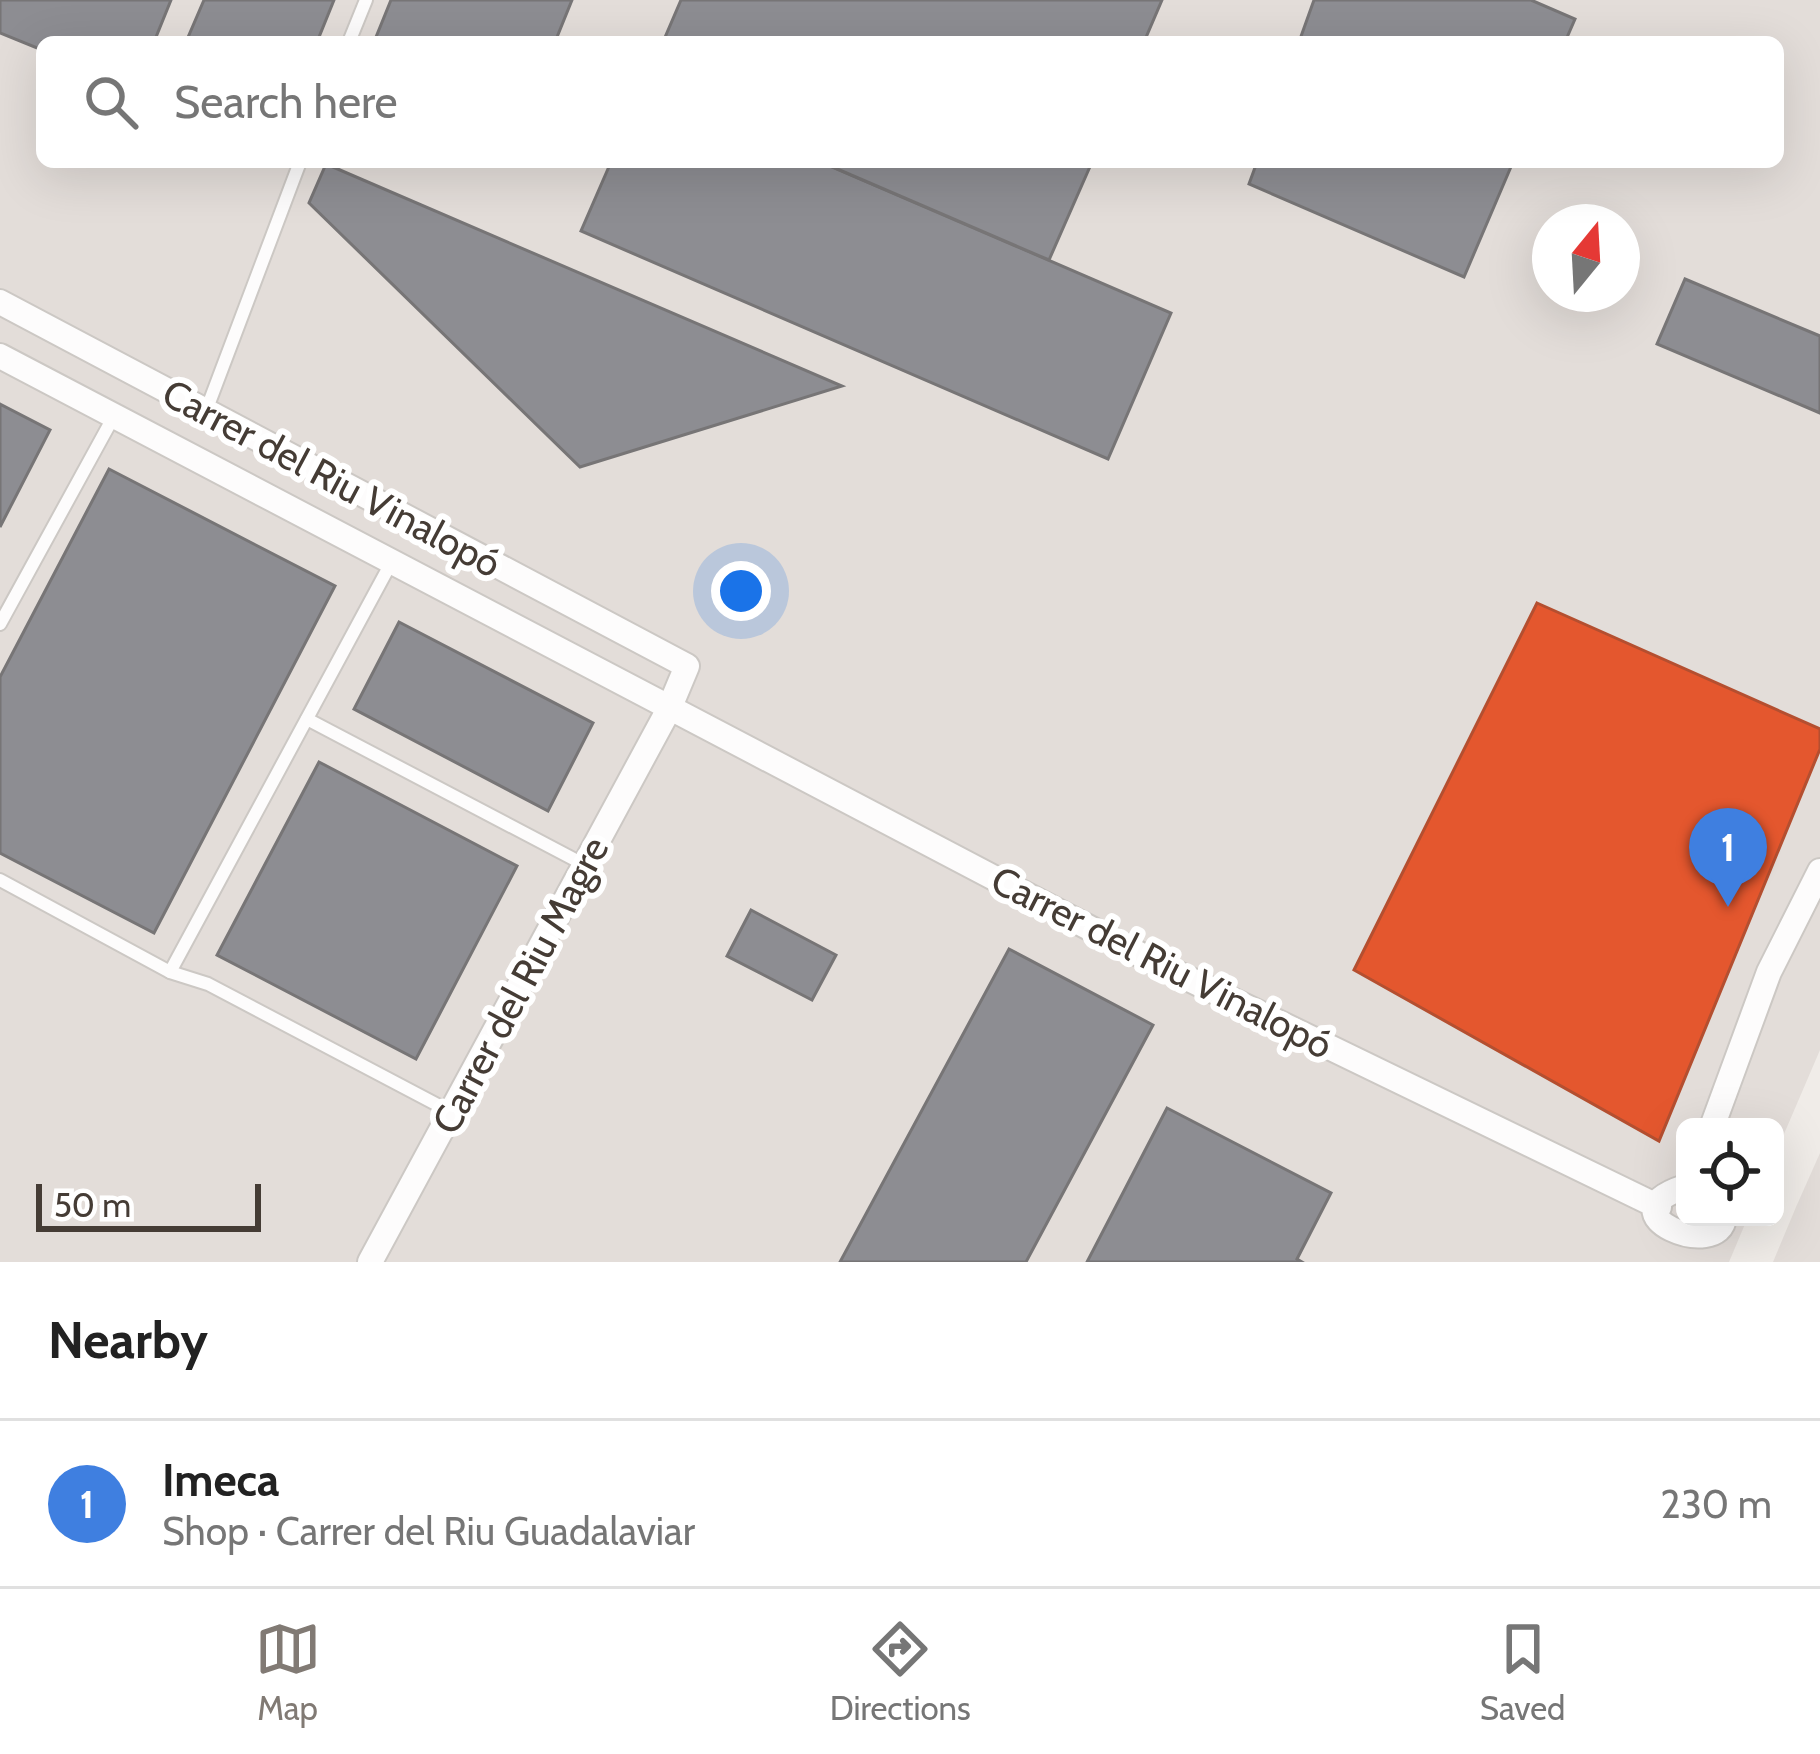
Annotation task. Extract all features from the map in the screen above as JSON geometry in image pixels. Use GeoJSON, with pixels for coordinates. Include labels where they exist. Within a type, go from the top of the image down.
{"type":"FeatureCollection","features":[{"type":"Feature","properties":{"kind":"street","name":"Carrer del Riu Vinalopó"},"geometry":{"type":"LineString","coordinates":[[0,302],[687,666],[669,709]]}},
{"type":"Feature","properties":{"kind":"street","name":"Carrer del Riu Vinalopó"},"geometry":{"type":"LineString","coordinates":[[0,356],[1160,965],[1659,1207]]}},
{"type":"Feature","properties":{"kind":"street","name":"Carrer del Riu Magre"},"geometry":{"type":"LineString","coordinates":[[370,1262],[669,709]]}},
{"type":"Feature","properties":{"kind":"street"},"geometry":{"type":"LineString","coordinates":[[1715,1118],[1769,973],[1820,871]]}},
{"type":"Feature","properties":{"kind":"street"},"geometry":{"type":"LineString","coordinates":[[1676,1190],[1659,1207],[1657,1229],[1669,1247],[1707,1257],[1722,1226]]}},
{"type":"Feature","properties":{"kind":"lane"},"geometry":{"type":"LineString","coordinates":[[351,36],[366,0]]}},
{"type":"Feature","properties":{"kind":"lane"},"geometry":{"type":"LineString","coordinates":[[206,411],[298,168]]}},
{"type":"Feature","properties":{"kind":"lane"},"geometry":{"type":"LineString","coordinates":[[0,624],[114,416]]}},
{"type":"Feature","properties":{"kind":"lane"},"geometry":{"type":"LineString","coordinates":[[170,972],[391,563]]}},
{"type":"Feature","properties":{"kind":"lane"},"geometry":{"type":"LineString","coordinates":[[307,719],[585,865]]}},
{"type":"Feature","properties":{"kind":"lane"},"geometry":{"type":"LineString","coordinates":[[0,880],[170,972],[208,984],[451,1112]]}},
{"type":"Feature","properties":{"kind":"shaded area"},"geometry":{"type":"Polygon","coordinates":[[[0,0],[1820,0],[1820,1050],[1784,1134],[1784,1118],[1676,1118],[1676,1226],[1744,1226],[1729,1262],[0,1262],[0,0]]]}},
{"type":"Feature","properties":{"kind":"shaded area"},"geometry":{"type":"Polygon","coordinates":[[[1820,1153],[1820,1262],[1773,1262],[1796,1207],[1820,1153]]]}},
{"type":"Feature","properties":{"kind":"building: Shops"},"geometry":{"type":"Polygon","coordinates":[[[1537,603],[1820,729],[1820,749],[1659,1141],[1354,970],[1537,603]]]}},
{"type":"Feature","properties":{"kind":"building: Industry"},"geometry":{"type":"Polygon","coordinates":[[[0,0],[171,0],[156,36],[36,36],[36,48],[0,33],[0,0]]]}},
{"type":"Feature","properties":{"kind":"building: Industry"},"geometry":{"type":"Polygon","coordinates":[[[204,0],[334,0],[319,36],[189,36],[204,0]]]}},
{"type":"Feature","properties":{"kind":"building: Industry"},"geometry":{"type":"Polygon","coordinates":[[[391,0],[572,0],[557,36],[376,36],[391,0]]]}},
{"type":"Feature","properties":{"kind":"building: Industry"},"geometry":{"type":"Polygon","coordinates":[[[681,0],[1162,0],[1147,36],[666,36],[681,0]]]}},
{"type":"Feature","properties":{"kind":"building: Industry"},"geometry":{"type":"Polygon","coordinates":[[[1314,0],[1531,0],[1575,19],[1568,36],[1301,36],[1314,0]]]}},
{"type":"Feature","properties":{"kind":"building: Industry"},"geometry":{"type":"Polygon","coordinates":[[[324,168],[335,168],[842,386],[580,467],[309,203],[324,168]]]}},
{"type":"Feature","properties":{"kind":"building: Industry"},"geometry":{"type":"Polygon","coordinates":[[[608,168],[835,168],[1171,313],[1108,459],[581,231],[608,168]]]}},
{"type":"Feature","properties":{"kind":"building: Industry"},"geometry":{"type":"Polygon","coordinates":[[[835,168],[1089,168],[1049,260],[835,168]]]}},
{"type":"Feature","properties":{"kind":"building: Industry"},"geometry":{"type":"Polygon","coordinates":[[[1255,168],[1510,168],[1464,277],[1249,184],[1255,168]]]}},
{"type":"Feature","properties":{"kind":"building: Industry"},"geometry":{"type":"Polygon","coordinates":[[[1685,279],[1820,336],[1820,413],[1657,344],[1685,279]]]}},
{"type":"Feature","properties":{"kind":"building: Industry"},"geometry":{"type":"Polygon","coordinates":[[[0,404],[50,430],[0,527],[0,404]]]}},
{"type":"Feature","properties":{"kind":"building: Industry"},"geometry":{"type":"Polygon","coordinates":[[[109,469],[335,586],[154,933],[0,853],[0,677],[109,469]]]}},
{"type":"Feature","properties":{"kind":"building: Industry"},"geometry":{"type":"Polygon","coordinates":[[[399,622],[593,723],[548,811],[354,709],[399,622]]]}},
{"type":"Feature","properties":{"kind":"building: Industry"},"geometry":{"type":"Polygon","coordinates":[[[319,762],[517,866],[416,1059],[217,955],[319,762]]]}},
{"type":"Feature","properties":{"kind":"building: Industry"},"geometry":{"type":"Polygon","coordinates":[[[751,910],[836,955],[812,1000],[727,956],[751,910]]]}},
{"type":"Feature","properties":{"kind":"building: Industry"},"geometry":{"type":"Polygon","coordinates":[[[1009,949],[1153,1025],[1026,1262],[840,1262],[1009,949]]]}},
{"type":"Feature","properties":{"kind":"building: Industry"},"geometry":{"type":"Polygon","coordinates":[[[1167,1108],[1331,1193],[1297,1259],[1302,1262],[1087,1262],[1167,1108]]]}},
{"type":"Feature","properties":{"kind":"place","name":"Imeca"},"geometry":{"type":"Point","coordinates":[1728,907]}}]}
